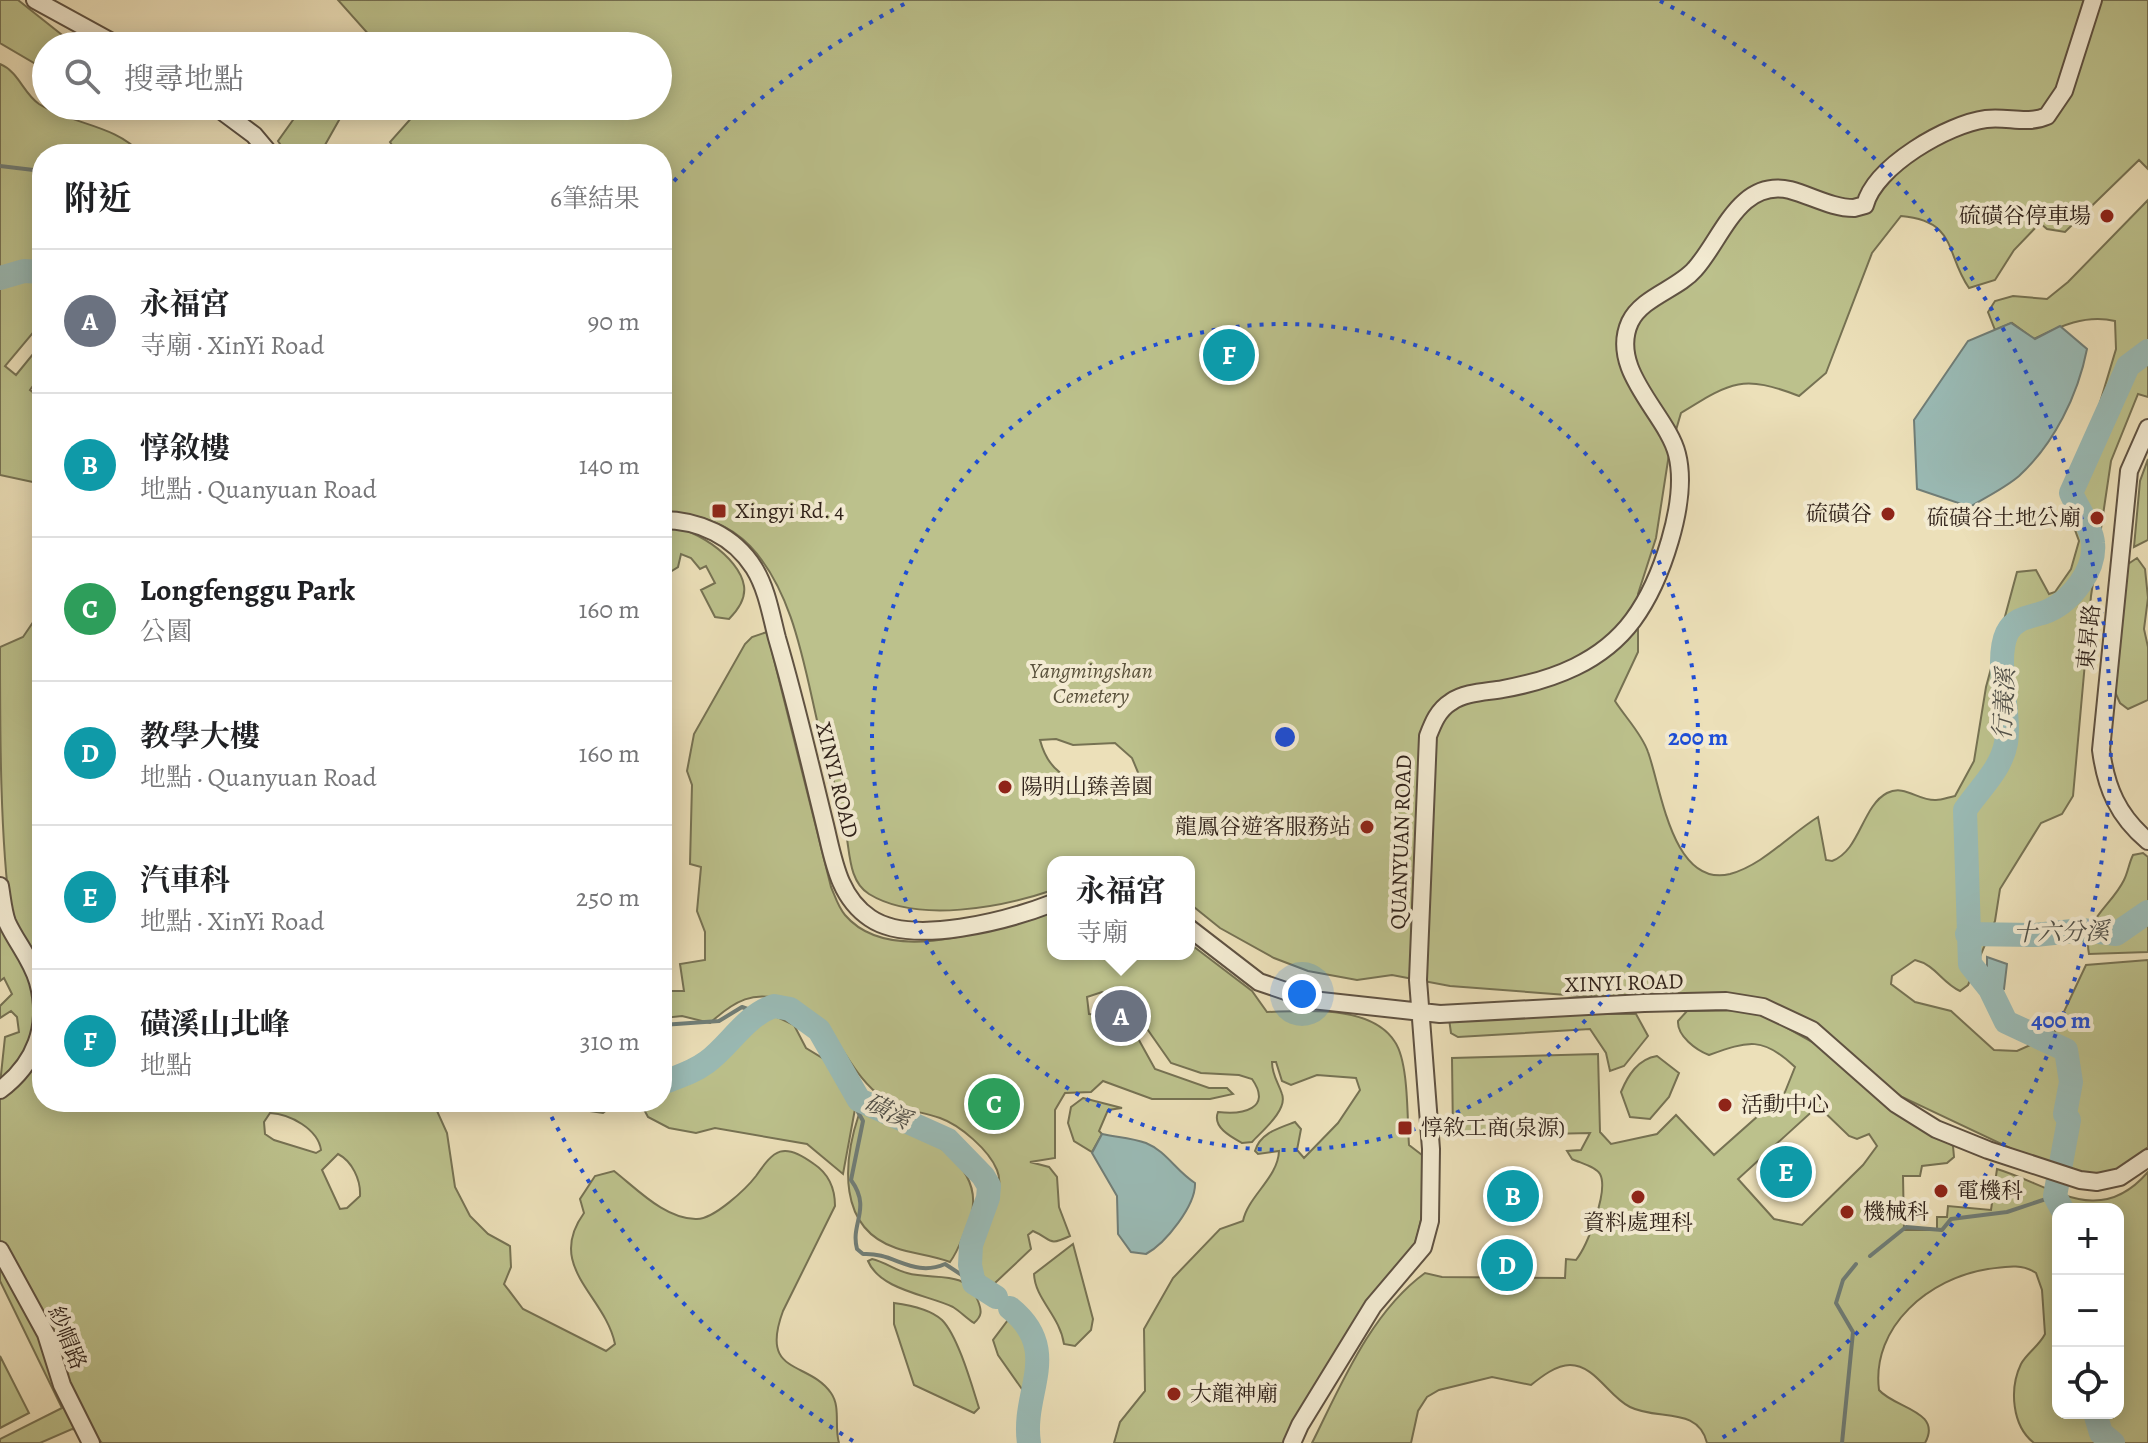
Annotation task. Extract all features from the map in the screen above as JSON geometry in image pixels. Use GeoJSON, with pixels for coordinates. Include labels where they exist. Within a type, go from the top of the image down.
{"type":"FeatureCollection","features":[{"type":"Feature","properties":{"kind":"street"},"geometry":{"type":"LineString","coordinates":[[35,0],[93,32]]}},
{"type":"Feature","properties":{"kind":"street","name":"QUANYUAN ROAD"},"geometry":{"type":"LineString","coordinates":[[1292,1443],[1373,1306],[1423,1247],[1430,1221],[1431,1149],[1421,1009],[1419,905],[1424,754],[1434,722],[1439,712],[1459,697],[1534,684],[1590,660],[1616,642],[1635,618],[1652,584],[1678,511],[1678,455],[1632,374],[1627,342],[1629,323],[1638,311],[1692,273],[1715,246],[1734,210],[1745,200],[1783,189],[1854,208],[1865,205],[1869,191],[1920,145],[1981,120],[2026,121],[2047,116],[2064,91],[2093,0]]}},
{"type":"Feature","properties":{"kind":"street"},"geometry":{"type":"LineString","coordinates":[[234,120],[262,144]]}},
{"type":"Feature","properties":{"kind":"street","name":"東昇路"},"geometry":{"type":"LineString","coordinates":[[2148,428],[2129,471],[2101,750],[2108,789],[2117,806],[2148,841]]}},
{"type":"Feature","properties":{"kind":"street","name":"XINYI ROAD"},"geometry":{"type":"LineString","coordinates":[[672,521],[700,524],[734,546],[754,567],[790,681],[837,873],[855,905],[881,923],[926,930],[981,926],[1047,905]]}},
{"type":"Feature","properties":{"kind":"street"},"geometry":{"type":"LineString","coordinates":[[0,886],[7,921],[32,970]]}},
{"type":"Feature","properties":{"kind":"street","name":"XINYI ROAD"},"geometry":{"type":"LineString","coordinates":[[1195,933],[1259,982],[1289,995],[1421,1009],[1440,1014],[1726,1001],[1763,1007],[1812,1030],[1896,1104],[1936,1129],[2072,1177],[2097,1182],[2120,1177],[2148,1158]]}},
{"type":"Feature","properties":{"kind":"street"},"geometry":{"type":"LineString","coordinates":[[0,1090],[20,1075],[32,1058]]}},
{"type":"Feature","properties":{"kind":"street","name":"紗帽路"},"geometry":{"type":"LineString","coordinates":[[0,1250],[46,1334],[62,1385],[91,1443]]}},
{"type":"Feature","properties":{"kind":"green space"},"geometry":{"type":"Polygon","coordinates":[[[0,0],[18,0],[58,32],[32,32],[32,62],[0,43],[0,0]]]}},
{"type":"Feature","properties":{"kind":"green space","name":"Yangmingshan Cemetery"},"geometry":{"type":"Polygon","coordinates":[[[338,0],[2148,0],[2148,169],[2139,160],[2065,232],[2047,229],[2040,223],[2014,250],[1995,280],[1969,288],[1941,232],[1919,219],[1901,216],[1872,253],[1826,373],[1799,396],[1764,385],[1737,385],[1713,394],[1681,413],[1669,454],[1656,538],[1638,594],[1638,652],[1615,701],[1645,745],[1664,810],[1682,851],[1695,866],[1710,874],[1730,874],[1754,864],[1818,817],[1826,860],[1832,861],[1849,848],[1872,808],[1887,793],[1900,790],[1929,800],[1955,796],[1974,761],[1986,687],[2017,572],[2036,570],[2049,594],[2055,592],[2071,569],[2079,541],[2068,511],[2067,483],[2090,436],[2116,349],[2115,321],[2083,320],[2034,339],[2012,323],[1995,330],[1988,312],[1995,301],[2013,296],[2047,299],[2068,282],[2148,200],[2148,397],[2138,394],[2111,461],[2091,596],[2073,796],[2062,814],[2041,823],[2000,889],[1995,921],[1968,985],[1960,991],[1928,966],[1915,960],[1892,976],[1891,984],[1915,1002],[1951,1011],[1994,1050],[2017,1051],[2053,1035],[2086,965],[2148,960],[2148,1147],[2113,1175],[2094,1181],[2044,1164],[1902,1097],[1826,1041],[1759,1000],[1580,996],[1450,986],[1392,975],[1357,980],[1308,971],[1274,958],[1220,928],[1195,908],[1195,856],[1047,856],[1047,892],[961,910],[911,908],[869,894],[854,875],[841,808],[803,659],[778,586],[750,546],[731,530],[709,520],[672,513],[672,144],[390,142],[410,120],[672,120],[672,32],[367,32],[338,0]],[[1056,739],[1040,740],[1047,757],[1067,777],[1094,783],[1142,782],[1132,758],[1115,743],[1073,745],[1056,739]]]}},
{"type":"Feature","properties":{"kind":"green space"},"geometry":{"type":"Polygon","coordinates":[[[0,64],[12,72],[32,97],[32,120],[76,120],[131,144],[32,144],[32,334],[5,366],[16,375],[32,355],[32,482],[0,475],[0,64]]]}},
{"type":"Feature","properties":{"kind":"green space"},"geometry":{"type":"Polygon","coordinates":[[[293,120],[339,120],[326,144],[280,144],[278,141],[293,120]]]}},
{"type":"Feature","properties":{"kind":"green space"},"geometry":{"type":"Polygon","coordinates":[[[2148,459],[2148,540],[2134,547],[2140,481],[2148,459]]]}},
{"type":"Feature","properties":{"kind":"green space"},"geometry":{"type":"Polygon","coordinates":[[[672,527],[699,536],[724,554],[740,575],[744,586],[744,596],[729,619],[715,617],[701,590],[715,583],[706,566],[700,569],[691,558],[681,554],[678,567],[672,571],[672,527]]]}},
{"type":"Feature","properties":{"kind":"green space"},"geometry":{"type":"Polygon","coordinates":[[[2137,558],[2145,569],[2148,598],[2144,629],[2148,647],[2148,700],[2128,709],[2120,703],[2115,692],[2125,566],[2137,558]]]}},
{"type":"Feature","properties":{"kind":"green space"},"geometry":{"type":"Polygon","coordinates":[[[32,624],[32,963],[11,916],[1,748],[0,647],[23,637],[32,624]]]}},
{"type":"Feature","properties":{"kind":"green space"},"geometry":{"type":"Polygon","coordinates":[[[767,632],[831,887],[845,915],[865,931],[889,939],[916,942],[945,939],[1047,912],[1047,960],[1195,960],[1195,948],[1252,991],[1267,1012],[1317,1011],[1354,1016],[1370,1021],[1395,1042],[1405,1077],[1409,1145],[1422,1155],[1424,1167],[1424,1201],[1414,1246],[1284,1443],[1114,1443],[1120,1422],[1145,1391],[1144,1329],[1173,1278],[1220,1229],[1243,1221],[1251,1203],[1274,1170],[1279,1151],[1258,1154],[1255,1151],[1257,1145],[1271,1132],[1295,1122],[1301,1129],[1297,1150],[1304,1158],[1338,1123],[1360,1090],[1356,1078],[1317,1075],[1291,1085],[1282,1081],[1276,1062],[1272,1062],[1282,1094],[1281,1107],[1252,1142],[1242,1143],[1220,1127],[1217,1117],[1218,1112],[1245,1111],[1257,1103],[1258,1089],[1252,1079],[1239,1075],[1201,1073],[1171,1063],[1129,1003],[1102,992],[1087,997],[1089,1014],[1105,1015],[1118,1032],[1130,1024],[1155,1069],[1209,1088],[1227,1088],[1233,1094],[1210,1099],[1152,1099],[1103,1081],[1091,1092],[1065,1093],[1055,1110],[1055,1158],[1030,1162],[1049,1167],[1057,1177],[1059,1207],[1070,1236],[1050,1241],[1033,1231],[1028,1235],[1031,1249],[995,1283],[988,1283],[978,1266],[975,1250],[978,1235],[997,1196],[999,1183],[993,1162],[965,1132],[948,1121],[904,1108],[883,1098],[864,1081],[818,1019],[786,1002],[764,996],[745,999],[710,1023],[682,1016],[672,1017],[672,991],[684,991],[680,964],[705,960],[705,932],[697,911],[701,867],[690,864],[692,785],[687,771],[694,734],[745,644],[752,637],[767,632]]]}},
{"type":"Feature","properties":{"kind":"green space"},"geometry":{"type":"Polygon","coordinates":[[[2143,853],[2148,857],[2148,952],[2089,954],[2088,942],[2094,922],[2125,877],[2133,855],[2143,853]]]}},
{"type":"Feature","properties":{"kind":"green space"},"geometry":{"type":"Polygon","coordinates":[[[0,910],[32,982],[32,1040],[16,1067],[0,1084],[5,1037],[19,1032],[17,1017],[11,1011],[0,1018],[0,1006],[12,994],[4,978],[0,981],[0,910]]]}},
{"type":"Feature","properties":{"kind":"green space"},"geometry":{"type":"Polygon","coordinates":[[[1755,1010],[1819,1046],[1953,1146],[1954,1157],[1947,1163],[1922,1166],[1920,1176],[1903,1176],[1904,1230],[1937,1230],[1937,1217],[1947,1217],[1948,1206],[1991,1210],[1997,1169],[2056,1192],[2093,1201],[2112,1198],[2130,1189],[2148,1172],[2148,1443],[2034,1443],[2027,1436],[2017,1417],[2015,1384],[2021,1364],[2045,1334],[2042,1290],[2036,1273],[2013,1266],[1966,1274],[1926,1294],[1895,1326],[1884,1345],[1879,1367],[1879,1390],[1922,1417],[1928,1424],[1929,1432],[1925,1443],[1707,1443],[1695,1424],[1676,1416],[1630,1407],[1587,1370],[1570,1365],[1554,1369],[1531,1385],[1492,1377],[1439,1390],[1427,1397],[1418,1411],[1411,1443],[1312,1443],[1346,1374],[1373,1329],[1406,1289],[1425,1273],[1442,1277],[1565,1278],[1566,1259],[1576,1260],[1591,1231],[1602,1193],[1600,1174],[1572,1159],[1567,1151],[1581,1150],[1590,1133],[1453,1136],[1452,1058],[1598,1054],[1600,1132],[1611,1144],[1657,1134],[1676,1115],[1714,1155],[1785,1092],[1795,1067],[1774,1050],[1755,1044],[1709,1055],[1688,1042],[1678,1021],[1687,1011],[1755,1010]],[[1818,1106],[1738,1179],[1774,1219],[1802,1225],[1863,1165],[1877,1146],[1869,1134],[1857,1139],[1849,1136],[1818,1106]]]}},
{"type":"Feature","properties":{"kind":"green space"},"geometry":{"type":"Polygon","coordinates":[[[1455,1014],[1636,1014],[1648,1036],[1624,1066],[1610,1071],[1606,1053],[1590,1029],[1458,1037],[1451,1033],[1449,1019],[1455,1014]]]}},
{"type":"Feature","properties":{"kind":"green space"},"geometry":{"type":"Polygon","coordinates":[[[761,1015],[775,1016],[794,1025],[806,1048],[832,1064],[839,1086],[855,1109],[843,1174],[807,1144],[715,1128],[696,1133],[669,1128],[648,1117],[645,1112],[672,1112],[672,1081],[693,1080],[761,1015]]]}},
{"type":"Feature","properties":{"kind":"green space"},"geometry":{"type":"Polygon","coordinates":[[[1657,1056],[1679,1073],[1669,1097],[1650,1119],[1630,1117],[1621,1092],[1639,1064],[1657,1056]]]}},
{"type":"Feature","properties":{"kind":"green space"},"geometry":{"type":"Polygon","coordinates":[[[32,1069],[32,1112],[438,1112],[447,1133],[455,1187],[470,1216],[488,1234],[510,1246],[511,1267],[504,1284],[523,1309],[606,1351],[615,1344],[609,1327],[574,1265],[571,1249],[574,1232],[584,1213],[580,1199],[595,1176],[614,1171],[663,1209],[685,1218],[697,1219],[712,1214],[729,1202],[774,1155],[787,1151],[794,1153],[814,1164],[827,1177],[834,1193],[835,1206],[783,1311],[777,1332],[777,1347],[789,1364],[810,1375],[831,1393],[836,1404],[839,1443],[102,1443],[94,1433],[72,1429],[40,1443],[0,1443],[0,1439],[62,1408],[0,1281],[0,1098],[32,1069]],[[270,1113],[264,1122],[265,1134],[274,1140],[316,1153],[321,1150],[309,1129],[286,1116],[270,1113]],[[338,1154],[322,1170],[340,1209],[347,1208],[360,1196],[357,1178],[338,1154]]]}},
{"type":"Feature","properties":{"kind":"green space"},"geometry":{"type":"Polygon","coordinates":[[[1083,1098],[1122,1108],[1108,1110],[1099,1131],[1102,1134],[1092,1152],[1074,1141],[1068,1123],[1071,1107],[1083,1098]]]}},
{"type":"Feature","properties":{"kind":"green space"},"geometry":{"type":"Polygon","coordinates":[[[866,1111],[928,1139],[961,1168],[971,1186],[973,1206],[961,1242],[950,1262],[896,1248],[877,1238],[863,1225],[854,1209],[849,1192],[850,1152],[859,1114],[866,1111]]]}},
{"type":"Feature","properties":{"kind":"green space"},"geometry":{"type":"Polygon","coordinates":[[[1073,1244],[1093,1319],[1091,1330],[1075,1346],[1064,1344],[1058,1325],[1035,1283],[1034,1274],[1073,1244]]]}},
{"type":"Feature","properties":{"kind":"green space"},"geometry":{"type":"Polygon","coordinates":[[[872,1259],[907,1273],[948,1278],[966,1284],[978,1301],[981,1311],[979,1318],[974,1323],[953,1307],[883,1279],[868,1261],[872,1259]]]}},
{"type":"Feature","properties":{"kind":"green space"},"geometry":{"type":"Polygon","coordinates":[[[894,1303],[932,1313],[948,1327],[964,1362],[979,1408],[974,1413],[914,1385],[894,1324],[894,1303]]]}},
{"type":"Feature","properties":{"kind":"green space"},"geometry":{"type":"Polygon","coordinates":[[[1008,1320],[1026,1332],[1033,1351],[1032,1372],[1024,1392],[998,1355],[993,1340],[1008,1320]]]}},
{"type":"Feature","properties":{"kind":"green space"},"geometry":{"type":"Polygon","coordinates":[[[0,1356],[29,1413],[0,1428],[0,1356]]]}},
{"type":"Feature","properties":{"kind":"water"},"geometry":{"type":"Polygon","coordinates":[[[2011,323],[2035,339],[2060,326],[2087,349],[2078,384],[2054,434],[2019,476],[1970,507],[1917,489],[1914,420],[1968,341],[2011,323]]]}},
{"type":"Feature","properties":{"kind":"water"},"geometry":{"type":"Polygon","coordinates":[[[1987,957],[2007,964],[2004,989],[1995,990],[1987,969],[1987,957]]]}},
{"type":"Feature","properties":{"kind":"water"},"geometry":{"type":"Polygon","coordinates":[[[1102,1134],[1146,1143],[1166,1156],[1195,1183],[1191,1202],[1178,1223],[1146,1254],[1131,1252],[1118,1234],[1117,1196],[1092,1153],[1102,1134]]]}},
{"type":"Feature","properties":{"kind":"waterway"},"geometry":{"type":"LineString","coordinates":[[0,166],[32,170]]}},
{"type":"Feature","properties":{"kind":"waterway","name":"磺溪"},"geometry":{"type":"LineString","coordinates":[[0,278],[32,271]]}},
{"type":"Feature","properties":{"kind":"waterway","name":"行義溪"},"geometry":{"type":"LineString","coordinates":[[2059,1203],[2055,1196],[2069,1120],[2065,1114],[2071,1082],[2066,1050],[2006,1022],[1990,989],[1970,964],[1965,810],[1995,771],[2006,743],[2002,658],[2007,633],[2020,620],[2057,606],[2073,592],[2086,574],[2093,553],[2092,537],[2071,493],[2128,366],[2148,351]]}},
{"type":"Feature","properties":{"kind":"waterway","name":"十六分溪"},"geometry":{"type":"LineString","coordinates":[[1967,934],[2035,935],[2082,930],[2116,934],[2148,912]]}},
{"type":"Feature","properties":{"kind":"waterway","name":"磺溪"},"geometry":{"type":"LineString","coordinates":[[672,1079],[707,1062],[755,1016],[774,1006],[790,1009],[819,1030],[859,1100],[948,1140],[983,1176],[989,1186],[988,1198],[971,1245],[970,1265],[974,1283],[996,1297]]}},
{"type":"Feature","properties":{"kind":"waterway"},"geometry":{"type":"LineString","coordinates":[[672,1024],[719,1021],[742,1007],[756,1012]]}},
{"type":"Feature","properties":{"kind":"waterway"},"geometry":{"type":"LineString","coordinates":[[859,1100],[858,1112],[863,1121],[851,1180],[860,1199],[857,1249],[863,1254],[874,1254],[923,1268],[945,1264],[974,1283]]}},
{"type":"Feature","properties":{"kind":"waterway"},"geometry":{"type":"LineString","coordinates":[[1870,1256],[1906,1227],[1942,1230],[1951,1219],[2007,1212],[2055,1196]]}},
{"type":"Feature","properties":{"kind":"waterway"},"geometry":{"type":"LineString","coordinates":[[1842,1443],[1853,1332],[1836,1303],[1843,1280],[1856,1264]]}},
{"type":"Feature","properties":{"kind":"waterway","name":"磺溪"},"geometry":{"type":"LineString","coordinates":[[1010,1308],[1026,1324],[1037,1356],[1028,1424],[1029,1443]]}},
{"type":"Feature","properties":{"kind":"waterway","name":"行義溪"},"geometry":{"type":"LineString","coordinates":[[2097,1419],[2101,1433],[2113,1443]]}},
{"type":"Feature","properties":{"kind":"place","name":"硫磺谷停車場"},"geometry":{"type":"Point","coordinates":[2107,216]}},
{"type":"Feature","properties":{"kind":"place","name":"磺溪山北峰"},"geometry":{"type":"Point","coordinates":[1229,355]}},
{"type":"Feature","properties":{"kind":"place","name":"Xingyi Rd. 4"},"geometry":{"type":"Point","coordinates":[719,511]}},
{"type":"Feature","properties":{"kind":"place","name":"硫磺谷"},"geometry":{"type":"Point","coordinates":[1888,514]}},
{"type":"Feature","properties":{"kind":"place","name":"硫磺谷土地公廟"},"geometry":{"type":"Point","coordinates":[2097,518]}},
{"type":"Feature","properties":{"kind":"place","name":"陽明山臻善園"},"geometry":{"type":"Point","coordinates":[1005,787]}},
{"type":"Feature","properties":{"kind":"place","name":"龍鳳谷遊客服務站"},"geometry":{"type":"Point","coordinates":[1367,827]}},
{"type":"Feature","properties":{"kind":"place","name":"永福宮"},"geometry":{"type":"Point","coordinates":[1121,1016]}},
{"type":"Feature","properties":{"kind":"place","name":"Longfenggu Park"},"geometry":{"type":"Point","coordinates":[994,1104]}},
{"type":"Feature","properties":{"kind":"place","name":"活動中心"},"geometry":{"type":"Point","coordinates":[1725,1105]}},
{"type":"Feature","properties":{"kind":"place","name":"惇敘工商(泉源)"},"geometry":{"type":"Point","coordinates":[1405,1128]}},
{"type":"Feature","properties":{"kind":"place","name":"汽車科"},"geometry":{"type":"Point","coordinates":[1786,1172]}},
{"type":"Feature","properties":{"kind":"place","name":"電機科"},"geometry":{"type":"Point","coordinates":[1941,1191]}},
{"type":"Feature","properties":{"kind":"place","name":"惇敘樓"},"geometry":{"type":"Point","coordinates":[1513,1196]}},
{"type":"Feature","properties":{"kind":"place","name":"資料處理科"},"geometry":{"type":"Point","coordinates":[1638,1197]}},
{"type":"Feature","properties":{"kind":"place","name":"機械科"},"geometry":{"type":"Point","coordinates":[1847,1212]}},
{"type":"Feature","properties":{"kind":"place","name":"教學大樓"},"geometry":{"type":"Point","coordinates":[1507,1265]}},
{"type":"Feature","properties":{"kind":"place","name":"大龍神廟"},"geometry":{"type":"Point","coordinates":[1174,1394]}}]}
